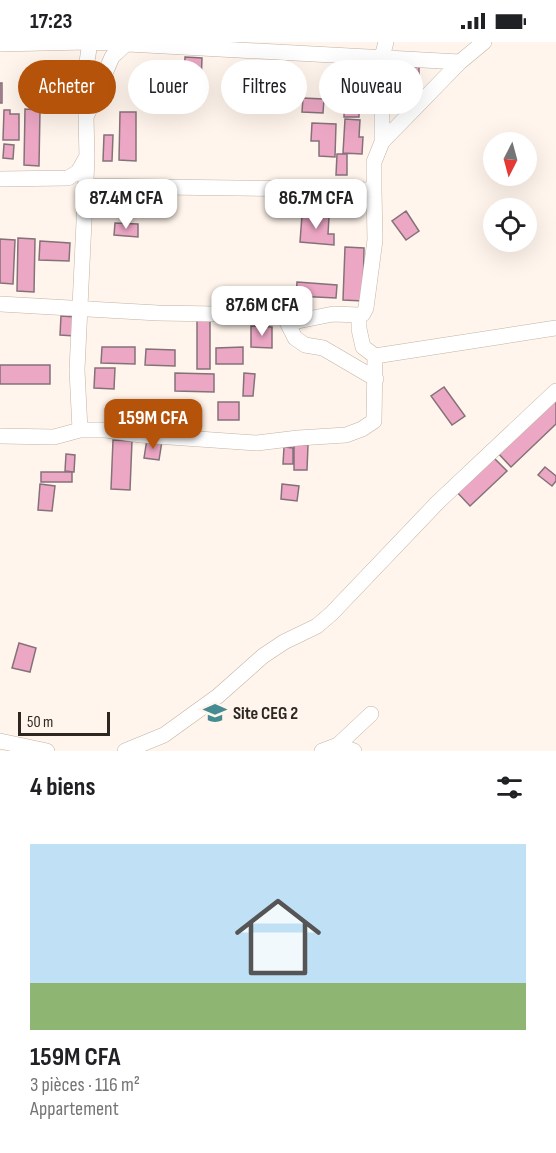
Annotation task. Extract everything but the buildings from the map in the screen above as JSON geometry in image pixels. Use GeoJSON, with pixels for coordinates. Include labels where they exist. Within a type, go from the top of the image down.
{"type":"FeatureCollection","features":[{"type":"Feature","properties":{"kind":"street"},"geometry":{"type":"LineString","coordinates":[[80,430],[77,370],[87,158],[85,75],[89,42]]}},
{"type":"Feature","properties":{"kind":"street"},"geometry":{"type":"LineString","coordinates":[[0,44],[89,42],[384,50],[460,62]]}},
{"type":"Feature","properties":{"kind":"street"},"geometry":{"type":"LineString","coordinates":[[382,142],[460,62],[484,42]]}},
{"type":"Feature","properties":{"kind":"street"},"geometry":{"type":"LineString","coordinates":[[86,118],[112,57],[127,43]]}},
{"type":"Feature","properties":{"kind":"street"},"geometry":{"type":"LineString","coordinates":[[288,323],[333,314],[359,315],[363,314],[366,308],[375,240],[374,162],[382,142],[384,50]]}},
{"type":"Feature","properties":{"kind":"street"},"geometry":{"type":"LineString","coordinates":[[0,178],[68,178],[78,172],[87,158]]}},
{"type":"Feature","properties":{"kind":"street"},"geometry":{"type":"LineString","coordinates":[[85,186],[374,190]]}},
{"type":"Feature","properties":{"kind":"street"},"geometry":{"type":"LineString","coordinates":[[0,304],[159,314],[216,314],[277,309],[283,314],[295,338],[305,345],[323,348],[375,379]]}},
{"type":"Feature","properties":{"kind":"street"},"geometry":{"type":"LineString","coordinates":[[359,315],[363,347],[375,356],[556,327]]}},
{"type":"Feature","properties":{"kind":"street"},"geometry":{"type":"LineString","coordinates":[[0,436],[54,437],[80,430],[106,430],[141,435],[257,443],[346,435],[374,421],[375,356]]}},
{"type":"Feature","properties":{"kind":"street"},"geometry":{"type":"LineString","coordinates":[[132,750],[164,735],[218,696],[263,656],[284,642],[317,626],[438,502],[556,391]]}},
{"type":"Feature","properties":{"kind":"street"},"geometry":{"type":"LineString","coordinates":[[322,751],[338,744],[371,714]]}},
{"type":"Feature","properties":{"kind":"street"},"geometry":{"type":"LineString","coordinates":[[0,741],[47,751]]}},
{"type":"Feature","properties":{"kind":"street"},"geometry":{"type":"LineString","coordinates":[[338,744],[354,751]]}},
{"type":"Feature","properties":{"kind":"place","name":"Site CEG 2"},"geometry":{"type":"Point","coordinates":[215,713]}}]}
